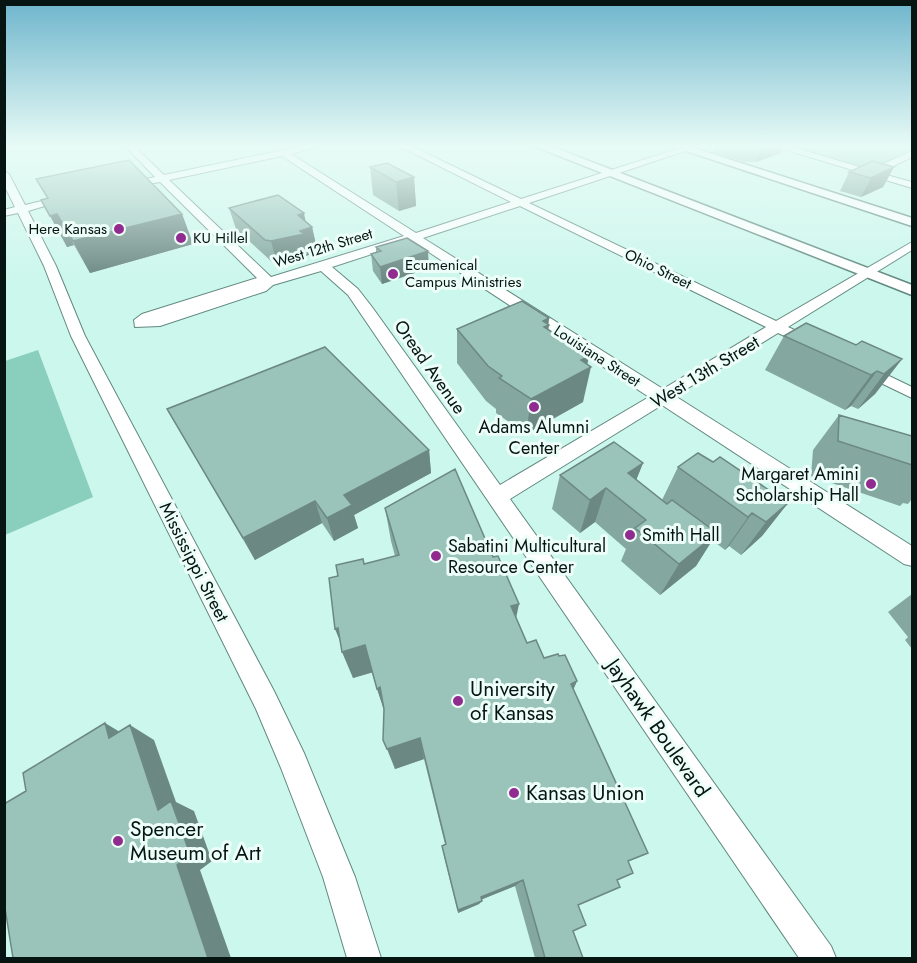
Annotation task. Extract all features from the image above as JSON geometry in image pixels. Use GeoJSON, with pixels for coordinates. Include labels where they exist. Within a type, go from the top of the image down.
{"type":"FeatureCollection","features":[{"type":"Feature","properties":{"kind":"main road"},"geometry":{"type":"LineString","coordinates":[[655,191],[912,290]]}},
{"type":"Feature","properties":{"kind":"main road"},"geometry":{"type":"LineString","coordinates":[[817,191],[912,222]]}},
{"type":"Feature","properties":{"kind":"street","name":"Mississippi Street"},"geometry":{"type":"LineString","coordinates":[[8,191],[13,211],[50,266],[78,336],[265,700],[294,763],[339,877],[364,958]]}},
{"type":"Feature","properties":{"kind":"street"},"geometry":{"type":"LineString","coordinates":[[174,191],[268,282]]}},
{"type":"Feature","properties":{"kind":"street","name":"Louisiana Street"},"geometry":{"type":"LineString","coordinates":[[341,191],[912,557]]}},
{"type":"Feature","properties":{"kind":"street","name":"Ohio Street"},"geometry":{"type":"LineString","coordinates":[[496,191],[828,352]]}},
{"type":"Feature","properties":{"kind":"street","name":"West 12th Street"},"geometry":{"type":"LineString","coordinates":[[268,282],[261,288],[155,323],[140,324],[141,320],[255,282],[268,282],[322,266],[558,191]]}},
{"type":"Feature","properties":{"kind":"street"},"geometry":{"type":"LineString","coordinates":[[13,211],[83,195]]}},
{"type":"Feature","properties":{"kind":"street","name":"West 13th Street"},"geometry":{"type":"LineString","coordinates":[[497,497],[912,245]]}},
{"type":"Feature","properties":{"kind":"street","name":"Oread Avenue"},"geometry":{"type":"LineString","coordinates":[[322,266],[353,292],[362,303],[497,497]]}},
{"type":"Feature","properties":{"kind":"street"},"geometry":{"type":"LineString","coordinates":[[849,362],[912,393]]}},
{"type":"Feature","properties":{"kind":"street","name":"Jayhawk Boulevard"},"geometry":{"type":"LineString","coordinates":[[497,497],[819,958]]}},
{"type":"Feature","properties":{"kind":"green space"},"geometry":{"type":"Polygon","coordinates":[[[38,350],[93,497],[5,535],[5,361],[38,350]]]}},
{"type":"Feature","properties":{"kind":"building"},"geometry":{"type":"Polygon","coordinates":[[[44,191],[159,191],[182,214],[73,241],[57,214],[50,216],[41,200],[48,198],[44,191]]]}},
{"type":"Feature","properties":{"kind":"building"},"geometry":{"type":"Polygon","coordinates":[[[278,195],[304,213],[298,215],[312,227],[300,231],[304,234],[271,241],[265,240],[229,208],[278,195]]]}},
{"type":"Feature","properties":{"kind":"building"},"geometry":{"type":"Polygon","coordinates":[[[407,238],[428,251],[380,267],[371,254],[381,251],[376,247],[407,238]]]}},
{"type":"Feature","properties":{"kind":"building"},"geometry":{"type":"Polygon","coordinates":[[[522,301],[549,318],[543,321],[549,325],[544,327],[589,356],[581,360],[591,367],[531,399],[499,378],[502,376],[488,366],[457,329],[522,301]]]}},
{"type":"Feature","properties":{"kind":"building"},"geometry":{"type":"Polygon","coordinates":[[[806,323],[856,345],[862,341],[902,359],[884,374],[877,371],[871,375],[784,336],[806,323]]]}},
{"type":"Feature","properties":{"kind":"building"},"geometry":{"type":"Polygon","coordinates":[[[325,347],[429,450],[344,495],[352,505],[327,518],[315,501],[243,538],[167,409],[325,347]]]}},
{"type":"Feature","properties":{"kind":"building"},"geometry":{"type":"Polygon","coordinates":[[[839,415],[912,436],[912,465],[838,441],[839,415]]]}},
{"type":"Feature","properties":{"kind":"building"},"geometry":{"type":"Polygon","coordinates":[[[614,442],[643,463],[628,473],[667,504],[672,500],[717,533],[679,564],[635,528],[646,520],[606,488],[590,500],[560,475],[614,442]]]}},
{"type":"Feature","properties":{"kind":"building"},"geometry":{"type":"Polygon","coordinates":[[[698,453],[713,462],[720,457],[788,503],[766,522],[752,513],[748,517],[678,467],[698,453]]]}},
{"type":"Feature","properties":{"kind":"building","name":"Kansas Union"},"geometry":{"type":"Polygon","coordinates":[[[455,469],[493,557],[498,556],[519,604],[511,606],[527,643],[536,640],[544,658],[558,654],[559,656],[565,655],[577,681],[571,684],[648,853],[628,861],[633,873],[617,880],[620,887],[578,905],[586,925],[573,931],[583,958],[545,958],[523,880],[481,897],[482,901],[458,910],[442,846],[446,844],[420,738],[387,749],[383,740],[384,709],[380,687],[377,689],[365,645],[342,652],[338,628],[335,629],[329,578],[338,576],[336,565],[363,559],[364,564],[399,555],[385,508],[455,469]]]}},
{"type":"Feature","properties":{"kind":"building","name":"Spencer Museum of Art"},"geometry":{"type":"Polygon","coordinates":[[[105,723],[109,738],[130,725],[158,810],[171,801],[190,854],[177,865],[208,958],[13,958],[4,902],[4,804],[26,791],[23,773],[105,723]]]}},
{"type":"Feature","properties":{"kind":"place","name":"Here Kansas"},"geometry":{"type":"Point","coordinates":[119,229]}},
{"type":"Feature","properties":{"kind":"place","name":"KU Hillel"},"geometry":{"type":"Point","coordinates":[181,238]}},
{"type":"Feature","properties":{"kind":"place","name":"Ecumenical Campus Ministries"},"geometry":{"type":"Point","coordinates":[393,274]}},
{"type":"Feature","properties":{"kind":"place","name":"Adams Alumni Center"},"geometry":{"type":"Point","coordinates":[534,407]}},
{"type":"Feature","properties":{"kind":"place","name":"Margaret Amini Scholarship Hall"},"geometry":{"type":"Point","coordinates":[871,484]}},
{"type":"Feature","properties":{"kind":"place","name":"Smith Hall"},"geometry":{"type":"Point","coordinates":[630,535]}},
{"type":"Feature","properties":{"kind":"place","name":"Sabatini Multicultural Resource Center"},"geometry":{"type":"Point","coordinates":[436,556]}},
{"type":"Feature","properties":{"kind":"place","name":"University of Kansas"},"geometry":{"type":"Point","coordinates":[458,701]}},
{"type":"Feature","properties":{"kind":"place","name":"Kansas Union"},"geometry":{"type":"Point","coordinates":[514,793]}},
{"type":"Feature","properties":{"kind":"place","name":"Spencer Museum of Art"},"geometry":{"type":"Point","coordinates":[118,841]}}]}
